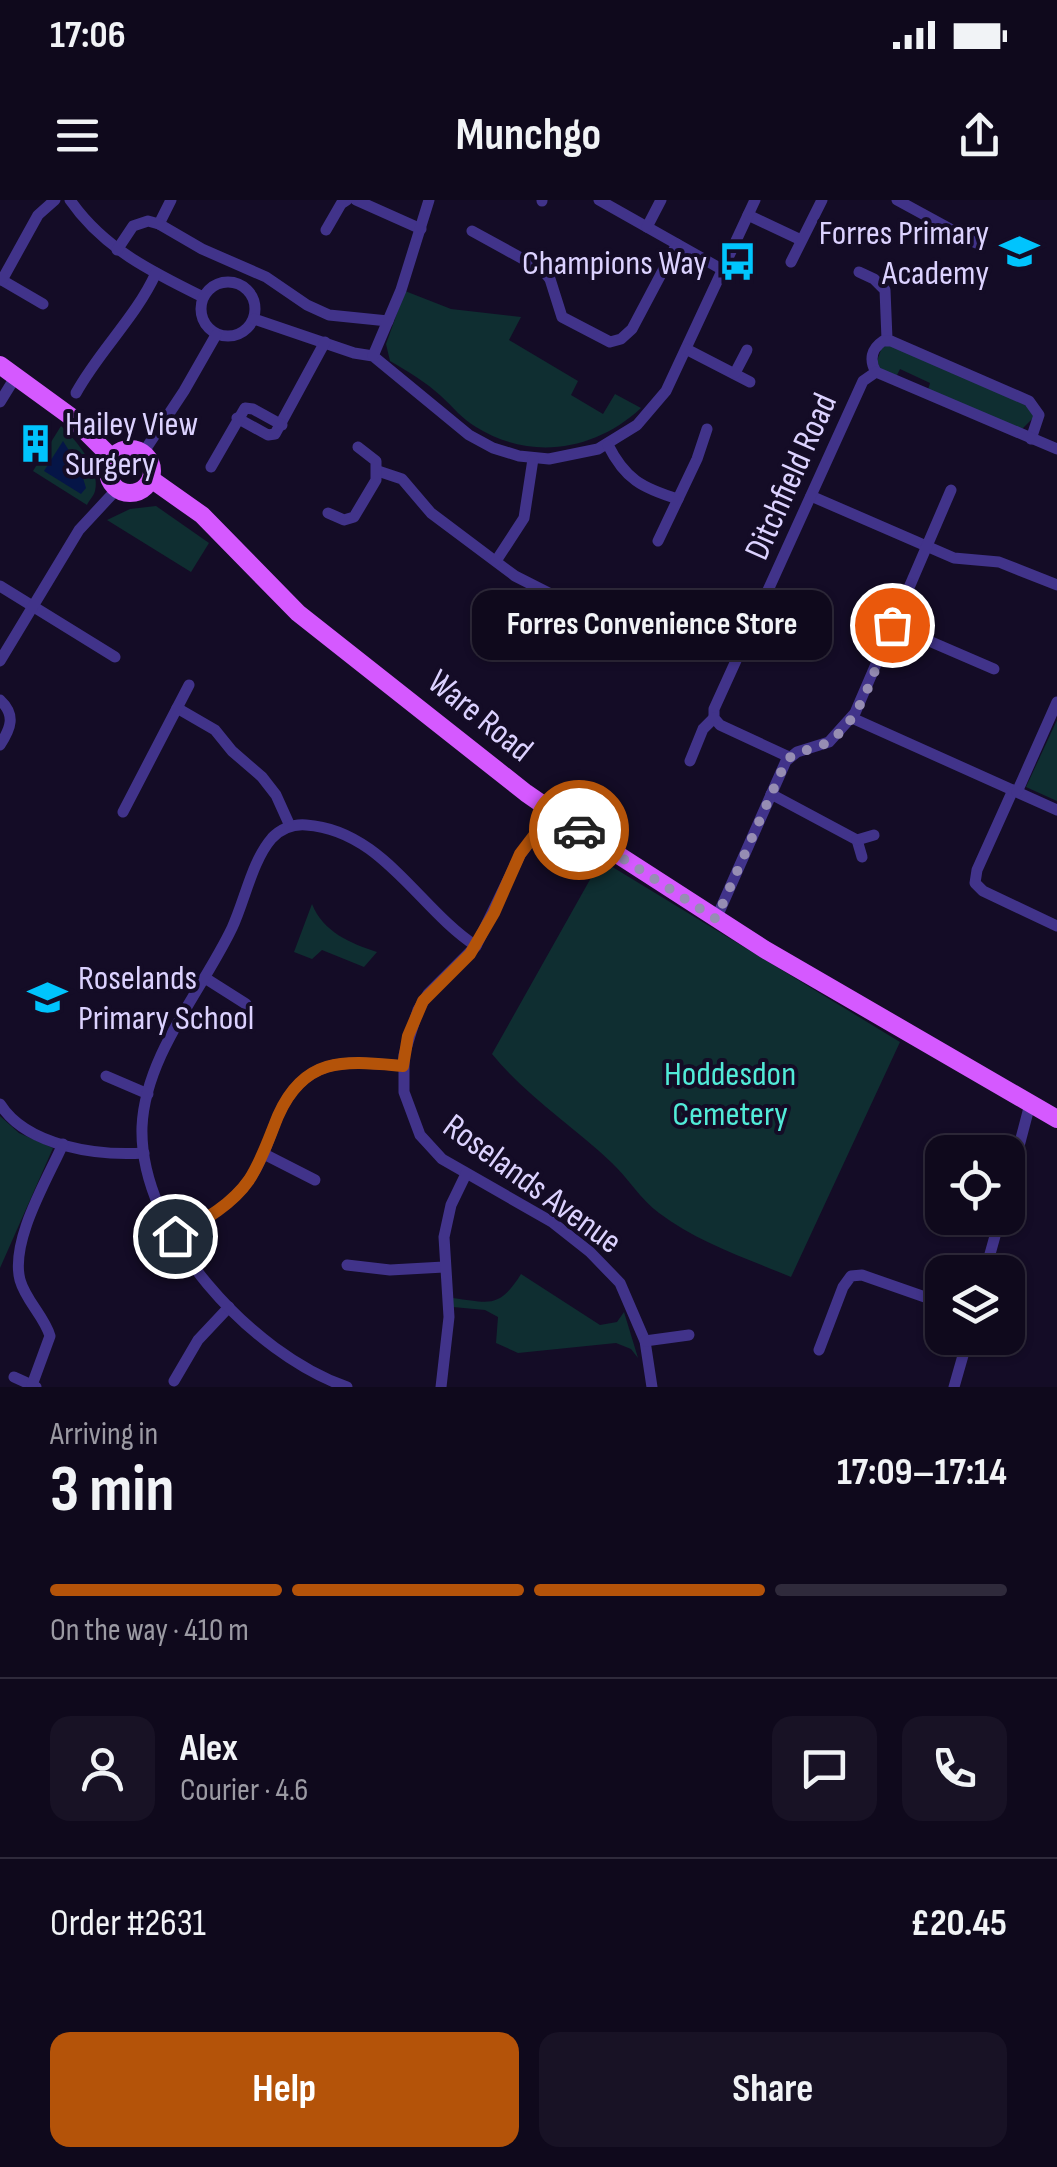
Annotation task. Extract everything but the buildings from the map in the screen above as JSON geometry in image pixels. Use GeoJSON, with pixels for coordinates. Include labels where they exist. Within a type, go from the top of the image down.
{"type":"FeatureCollection","features":[{"type":"Feature","properties":{"kind":"main road"},"geometry":{"type":"LineString","coordinates":[[6,383],[70,416],[112,458]]}},
{"type":"Feature","properties":{"kind":"main road"},"geometry":{"type":"LineString","coordinates":[[126,449],[143,453],[150,463],[146,486],[133,493],[117,489],[108,474],[112,458],[126,449]]}},
{"type":"Feature","properties":{"kind":"main road","name":"Ware Road"},"geometry":{"type":"LineString","coordinates":[[150,478],[202,516],[298,614],[552,812],[716,919],[1057,1118]]}},
{"type":"Feature","properties":{"kind":"street"},"geometry":{"type":"LineString","coordinates":[[43,304],[1,280],[38,215],[55,200]]}},
{"type":"Feature","properties":{"kind":"street"},"geometry":{"type":"LineString","coordinates":[[70,200],[94,230],[117,250],[203,297]]}},
{"type":"Feature","properties":{"kind":"street"},"geometry":{"type":"LineString","coordinates":[[159,224],[171,200]]}},
{"type":"Feature","properties":{"kind":"street"},"geometry":{"type":"LineString","coordinates":[[326,230],[347,200]]}},
{"type":"Feature","properties":{"kind":"street"},"geometry":{"type":"LineString","coordinates":[[356,200],[420,229]]}},
{"type":"Feature","properties":{"kind":"street"},"geometry":{"type":"LineString","coordinates":[[373,356],[429,200]]}},
{"type":"Feature","properties":{"kind":"street"},"geometry":{"type":"LineString","coordinates":[[598,200],[723,270]]}},
{"type":"Feature","properties":{"kind":"street"},"geometry":{"type":"LineString","coordinates":[[647,227],[661,200]]}},
{"type":"Feature","properties":{"kind":"street"},"geometry":{"type":"LineString","coordinates":[[254,319],[373,356],[468,435],[494,448],[533,458],[575,456],[632,430],[656,406],[755,200]]}},
{"type":"Feature","properties":{"kind":"street"},"geometry":{"type":"LineString","coordinates":[[790,262],[822,200]]}},
{"type":"Feature","properties":{"kind":"street"},"geometry":{"type":"LineString","coordinates":[[897,200],[976,243]]}},
{"type":"Feature","properties":{"kind":"street"},"geometry":{"type":"LineString","coordinates":[[748,215],[802,240]]}},
{"type":"Feature","properties":{"kind":"street"},"geometry":{"type":"LineString","coordinates":[[117,250],[134,226],[148,221],[266,277],[321,312],[338,318],[359,316],[388,321]]}},
{"type":"Feature","properties":{"kind":"street"},"geometry":{"type":"LineString","coordinates":[[472,230],[543,270],[550,278],[562,317],[606,342],[628,334],[677,244]]}},
{"type":"Feature","properties":{"kind":"street","name":"Ditchfield Road"},"geometry":{"type":"LineString","coordinates":[[859,272],[880,283],[884,290],[887,339],[873,352],[876,372],[1057,449]]}},
{"type":"Feature","properties":{"kind":"street"},"geometry":{"type":"LineString","coordinates":[[76,393],[156,273]]}},
{"type":"Feature","properties":{"kind":"street"},"geometry":{"type":"LineString","coordinates":[[218,284],[237,284],[252,298],[254,319],[236,335],[216,334],[202,320],[203,297],[218,284]]}},
{"type":"Feature","properties":{"kind":"street"},"geometry":{"type":"LineString","coordinates":[[143,453],[216,334]]}},
{"type":"Feature","properties":{"kind":"street"},"geometry":{"type":"LineString","coordinates":[[887,339],[1029,401],[1038,415],[1031,439]]}},
{"type":"Feature","properties":{"kind":"street"},"geometry":{"type":"LineString","coordinates":[[211,467],[237,418],[270,436],[282,425],[324,342]]}},
{"type":"Feature","properties":{"kind":"street"},"geometry":{"type":"LineString","coordinates":[[686,349],[750,382]]}},
{"type":"Feature","properties":{"kind":"street"},"geometry":{"type":"LineString","coordinates":[[735,373],[747,350]]}},
{"type":"Feature","properties":{"kind":"street","name":"Ditchfield Road"},"geometry":{"type":"LineString","coordinates":[[690,761],[705,726],[714,718],[714,709],[860,386],[876,372]]}},
{"type":"Feature","properties":{"kind":"street"},"geometry":{"type":"LineString","coordinates":[[658,541],[707,429]]}},
{"type":"Feature","properties":{"kind":"street"},"geometry":{"type":"LineString","coordinates":[[608,444],[626,475],[678,499]]}},
{"type":"Feature","properties":{"kind":"street"},"geometry":{"type":"LineString","coordinates":[[328,514],[344,520],[354,517],[378,470],[373,457],[358,447]]}},
{"type":"Feature","properties":{"kind":"street"},"geometry":{"type":"LineString","coordinates":[[496,562],[517,532],[526,510],[533,458]]}},
{"type":"Feature","properties":{"kind":"street"},"geometry":{"type":"LineString","coordinates":[[378,470],[402,479],[431,513],[532,587],[600,620],[651,656]]}},
{"type":"Feature","properties":{"kind":"street"},"geometry":{"type":"LineString","coordinates":[[0,661],[79,530],[117,489]]}},
{"type":"Feature","properties":{"kind":"street"},"geometry":{"type":"LineString","coordinates":[[716,919],[789,757],[829,742],[852,718],[951,490]]}},
{"type":"Feature","properties":{"kind":"street"},"geometry":{"type":"LineString","coordinates":[[811,496],[961,560],[1006,564],[1057,586]]}},
{"type":"Feature","properties":{"kind":"street"},"geometry":{"type":"LineString","coordinates":[[0,586],[115,656]]}},
{"type":"Feature","properties":{"kind":"street"},"geometry":{"type":"LineString","coordinates":[[892,625],[994,670]]}},
{"type":"Feature","properties":{"kind":"street"},"geometry":{"type":"LineString","coordinates":[[123,812],[189,685]]}},
{"type":"Feature","properties":{"kind":"street"},"geometry":{"type":"LineString","coordinates":[[0,700],[12,718],[0,745]]}},
{"type":"Feature","properties":{"kind":"street"},"geometry":{"type":"LineString","coordinates":[[1057,702],[975,875],[975,883],[983,892],[1057,926]]}},
{"type":"Feature","properties":{"kind":"street"},"geometry":{"type":"LineString","coordinates":[[177,708],[210,726],[232,752],[262,777],[276,795],[290,826]]}},
{"type":"Feature","properties":{"kind":"street"},"geometry":{"type":"LineString","coordinates":[[714,718],[724,728],[789,757]]}},
{"type":"Feature","properties":{"kind":"street"},"geometry":{"type":"LineString","coordinates":[[852,718],[1057,810]]}},
{"type":"Feature","properties":{"kind":"street"},"geometry":{"type":"LineString","coordinates":[[771,794],[857,840],[874,835]]}},
{"type":"Feature","properties":{"kind":"street","name":"Roselands Avenue"},"geometry":{"type":"LineString","coordinates":[[552,812],[520,854],[476,946],[423,1001],[408,1036],[403,1066],[406,1101],[420,1134],[442,1159],[533,1210],[590,1252],[628,1294],[645,1341],[652,1387]]}},
{"type":"Feature","properties":{"kind":"street"},"geometry":{"type":"LineString","coordinates":[[348,1387],[315,1374],[276,1348],[229,1307],[175,1236],[157,1199],[144,1153],[143,1117],[148,1094],[166,1048],[239,912],[265,850],[274,836],[290,826],[318,827],[376,854],[450,928],[476,946]]}},
{"type":"Feature","properties":{"kind":"street"},"geometry":{"type":"LineString","coordinates":[[857,840],[862,857]]}},
{"type":"Feature","properties":{"kind":"street"},"geometry":{"type":"LineString","coordinates":[[205,978],[246,1004]]}},
{"type":"Feature","properties":{"kind":"street"},"geometry":{"type":"LineString","coordinates":[[175,1236],[213,1214],[237,1194],[264,1154],[286,1100],[311,1073],[339,1063],[403,1066]]}},
{"type":"Feature","properties":{"kind":"street"},"geometry":{"type":"LineString","coordinates":[[106,1076],[148,1094]]}},
{"type":"Feature","properties":{"kind":"street"},"geometry":{"type":"LineString","coordinates":[[0,1104],[18,1124],[63,1144],[96,1153],[144,1153]]}},
{"type":"Feature","properties":{"kind":"street"},"geometry":{"type":"LineString","coordinates":[[1022,1135],[1030,1104]]}},
{"type":"Feature","properties":{"kind":"street"},"geometry":{"type":"LineString","coordinates":[[14,1377],[34,1386],[50,1336],[22,1288],[18,1258],[22,1238],[63,1144]]}},
{"type":"Feature","properties":{"kind":"street"},"geometry":{"type":"LineString","coordinates":[[264,1154],[315,1180]]}},
{"type":"Feature","properties":{"kind":"street"},"geometry":{"type":"LineString","coordinates":[[441,1387],[449,1317],[444,1268],[446,1220],[466,1174]]}},
{"type":"Feature","properties":{"kind":"street"},"geometry":{"type":"LineString","coordinates":[[347,1265],[390,1270],[444,1268]]}},
{"type":"Feature","properties":{"kind":"street"},"geometry":{"type":"LineString","coordinates":[[819,1350],[842,1287],[850,1276],[862,1275],[925,1297]]}},
{"type":"Feature","properties":{"kind":"street"},"geometry":{"type":"LineString","coordinates":[[174,1381],[198,1340],[229,1307]]}},
{"type":"Feature","properties":{"kind":"street"},"geometry":{"type":"LineString","coordinates":[[645,1341],[689,1335]]}},
{"type":"Feature","properties":{"kind":"street"},"geometry":{"type":"LineString","coordinates":[[954,1387],[963,1355]]}},
{"type":"Feature","properties":{"kind":"green space"},"geometry":{"type":"Polygon","coordinates":[[[405,291],[451,309],[521,317],[509,340],[578,381],[571,395],[603,414],[615,394],[641,408],[623,423],[583,442],[540,447],[497,438],[471,424],[429,386],[390,361],[386,344],[405,291]]]}},
{"type":"Feature","properties":{"kind":"green space"},"geometry":{"type":"Polygon","coordinates":[[[894,344],[1027,406],[1034,417],[1022,429],[928,390],[930,383],[900,369],[896,377],[880,368],[877,361],[882,347],[894,344]]]}},
{"type":"Feature","properties":{"kind":"green space"},"geometry":{"type":"Polygon","coordinates":[[[61,426],[91,464],[96,482],[87,505],[33,471],[61,426]]]}},
{"type":"Feature","properties":{"kind":"green space"},"geometry":{"type":"Polygon","coordinates":[[[156,506],[209,543],[191,572],[107,520],[130,509],[156,506]]]}},
{"type":"Feature","properties":{"kind":"green space"},"geometry":{"type":"Polygon","coordinates":[[[1057,720],[1057,801],[1026,787],[1057,720]]]}},
{"type":"Feature","properties":{"kind":"green space","name":"Hoddesdon Cemetery"},"geometry":{"type":"Polygon","coordinates":[[[601,860],[900,1042],[791,1277],[706,1241],[659,1213],[612,1163],[519,1083],[492,1054],[601,860]]]}},
{"type":"Feature","properties":{"kind":"green space"},"geometry":{"type":"Polygon","coordinates":[[[312,904],[330,929],[377,952],[364,967],[322,950],[312,959],[294,952],[312,904]]]}},
{"type":"Feature","properties":{"kind":"green space"},"geometry":{"type":"Polygon","coordinates":[[[0,1116],[19,1133],[53,1148],[0,1268],[0,1116]]]}},
{"type":"Feature","properties":{"kind":"green space"},"geometry":{"type":"Polygon","coordinates":[[[521,1274],[600,1325],[617,1322],[624,1312],[638,1358],[631,1349],[616,1343],[518,1353],[496,1343],[498,1317],[485,1310],[453,1307],[453,1298],[485,1302],[500,1298],[521,1274]]]}},
{"type":"Feature","properties":{"kind":"shaded area"},"geometry":{"type":"Polygon","coordinates":[[[63,441],[80,468],[86,488],[81,494],[44,471],[63,441]]]}},
{"type":"Feature","properties":{"kind":"way so far"},"geometry":{"type":"LineString","coordinates":[[579,830],[716,919],[786,761],[792,754],[829,742],[849,723],[892,625]]}},
{"type":"Feature","properties":{"kind":"place","name":"Forres Primary Academy"},"geometry":{"type":"Point","coordinates":[1019,252]}},
{"type":"Feature","properties":{"kind":"place","name":"Champions Way"},"geometry":{"type":"Point","coordinates":[737,262]}},
{"type":"Feature","properties":{"kind":"place","name":"Hailey View Surgery"},"geometry":{"type":"Point","coordinates":[35,443]}},
{"type":"Feature","properties":{"kind":"place","name":"Forres Convenience Store"},"geometry":{"type":"Point","coordinates":[892,625]}},
{"type":"Feature","properties":{"kind":"place","name":"Roselands Primary School"},"geometry":{"type":"Point","coordinates":[48,997]}},
{"type":"Feature","properties":{"kind":"route"},"geometry":{"type":"LineString","coordinates":[[175,1236],[213,1214],[244,1187],[264,1154],[286,1100],[311,1073],[339,1063],[403,1066],[408,1036],[423,1001],[470,954],[494,913],[520,854],[536,832],[552,812],[579,830]]}}]}
